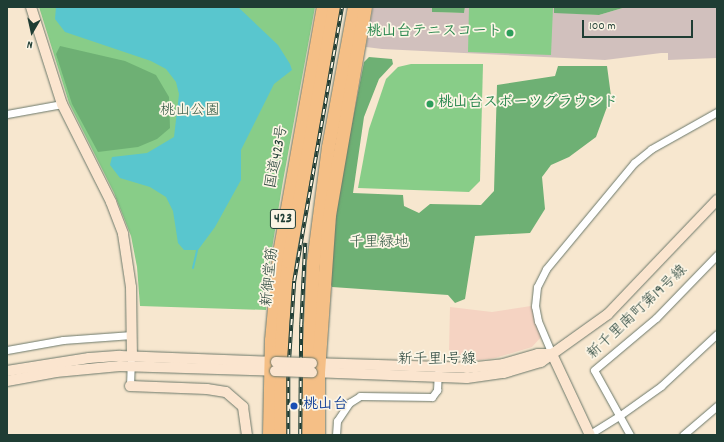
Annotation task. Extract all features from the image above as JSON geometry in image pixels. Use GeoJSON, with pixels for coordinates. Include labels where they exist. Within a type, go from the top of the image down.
{"type":"FeatureCollection","features":[{"type":"Feature","properties":{"kind":"highway","name":"国道423号"},"geometry":{"type":"LineString","coordinates":[[269,435],[282,230],[323,7]]}},
{"type":"Feature","properties":{"kind":"highway","name":"新御堂筋"},"geometry":{"type":"LineString","coordinates":[[280,435],[282,328],[288,261],[334,7]]}},
{"type":"Feature","properties":{"kind":"highway","name":"423"},"geometry":{"type":"LineString","coordinates":[[308,435],[308,343],[313,262],[328,147],[354,7]]}},
{"type":"Feature","properties":{"kind":"highway"},"geometry":{"type":"LineString","coordinates":[[318,435],[315,368],[329,215],[365,7]]}},
{"type":"Feature","properties":{"kind":"street"},"geometry":{"type":"LineString","coordinates":[[31,7],[62,104],[111,202],[121,228],[129,264],[132,335],[130,386],[207,389],[226,392],[242,407],[247,435]]}},
{"type":"Feature","properties":{"kind":"street"},"geometry":{"type":"LineString","coordinates":[[7,114],[62,104]]}},
{"type":"Feature","properties":{"kind":"street"},"geometry":{"type":"LineString","coordinates":[[717,112],[651,149],[634,163],[546,269],[537,287],[535,306],[538,321],[552,354],[590,434],[619,416],[661,386],[717,334]]}},
{"type":"Feature","properties":{"kind":"street"},"geometry":{"type":"LineString","coordinates":[[552,354],[608,314],[717,200]]}},
{"type":"Feature","properties":{"kind":"street","name":"新千里南町第19号線"},"geometry":{"type":"LineString","coordinates":[[630,435],[594,370],[656,318],[717,255]]}},
{"type":"Feature","properties":{"kind":"street"},"geometry":{"type":"LineString","coordinates":[[7,350],[62,340],[132,335]]}},
{"type":"Feature","properties":{"kind":"street","name":"新千里1号線"},"geometry":{"type":"LineString","coordinates":[[131,361],[438,373],[503,364],[538,354],[552,354]]}},
{"type":"Feature","properties":{"kind":"street"},"geometry":{"type":"LineString","coordinates":[[7,371],[89,358],[131,361]]}},
{"type":"Feature","properties":{"kind":"street"},"geometry":{"type":"LineString","coordinates":[[7,381],[131,361]]}},
{"type":"Feature","properties":{"kind":"street"},"geometry":{"type":"LineString","coordinates":[[336,435],[337,421],[348,403],[360,396],[432,397],[437,390],[438,373]]}},
{"type":"Feature","properties":{"kind":"street"},"geometry":{"type":"LineString","coordinates":[[683,435],[717,406]]}},
{"type":"Feature","properties":{"kind":"shaded area"},"geometry":{"type":"Polygon","coordinates":[[[373,7],[432,7],[432,12],[464,13],[465,7],[554,7],[554,12],[599,15],[626,7],[717,7],[717,58],[668,60],[668,53],[661,53],[605,60],[366,47],[373,7]]]}},
{"type":"Feature","properties":{"kind":"shaded area"},"geometry":{"type":"Polygon","coordinates":[[[531,306],[541,337],[532,347],[495,358],[464,362],[449,352],[450,307],[492,312],[531,306]]]}},
{"type":"Feature","properties":{"kind":"green space","name":"桃山公園"},"geometry":{"type":"Polygon","coordinates":[[[39,7],[315,7],[270,261],[266,310],[140,306],[137,267],[131,236],[114,193],[69,103],[39,7]]]}},
{"type":"Feature","properties":{"kind":"green space"},"geometry":{"type":"Polygon","coordinates":[[[432,7],[465,7],[464,13],[432,12],[432,7]]]}},
{"type":"Feature","properties":{"kind":"green space","name":"桃山台テニスコート"},"geometry":{"type":"Polygon","coordinates":[[[469,7],[553,8],[551,55],[468,52],[469,7]]]}},
{"type":"Feature","properties":{"kind":"green space"},"geometry":{"type":"Polygon","coordinates":[[[554,7],[626,7],[599,15],[554,13],[554,7]]]}},
{"type":"Feature","properties":{"kind":"green space"},"geometry":{"type":"Polygon","coordinates":[[[60,46],[125,61],[156,75],[169,97],[170,128],[157,139],[138,147],[98,152],[72,104],[56,54],[60,46]]]}},
{"type":"Feature","properties":{"kind":"green space","name":"千里緑地"},"geometry":{"type":"Polygon","coordinates":[[[369,57],[392,59],[393,64],[379,79],[364,117],[353,193],[403,195],[404,206],[419,213],[430,204],[481,205],[494,191],[497,85],[555,76],[558,66],[607,66],[611,96],[596,137],[569,157],[551,165],[542,177],[545,209],[530,233],[475,236],[465,299],[455,303],[448,295],[332,287],[329,280],[339,190],[364,62],[369,57]]]}},
{"type":"Feature","properties":{"kind":"green space","name":"桃山台スポーツグラウンド"},"geometry":{"type":"Polygon","coordinates":[[[411,64],[483,64],[480,181],[469,192],[358,188],[369,129],[386,79],[398,67],[411,64]]]}},
{"type":"Feature","properties":{"kind":"water"},"geometry":{"type":"Polygon","coordinates":[[[56,7],[238,7],[278,45],[290,64],[292,70],[274,84],[241,150],[241,180],[215,227],[198,250],[184,250],[178,243],[173,211],[166,197],[150,187],[120,178],[110,165],[112,157],[147,153],[174,137],[179,94],[176,82],[166,69],[151,61],[65,32],[55,19],[56,7]]]}},
{"type":"Feature","properties":{"kind":"waterway"},"geometry":{"type":"LineString","coordinates":[[193,268],[197,250]]}},
{"type":"Feature","properties":{"kind":"railway"},"geometry":{"type":"LineString","coordinates":[[288,435],[288,373],[294,281],[342,7]]}},
{"type":"Feature","properties":{"kind":"railway"},"geometry":{"type":"LineString","coordinates":[[300,435],[301,325],[305,243]]}},
{"type":"Feature","properties":{"kind":"place","name":"桃山台テニスコート"},"geometry":{"type":"Point","coordinates":[510,33]}},
{"type":"Feature","properties":{"kind":"place","name":"桃山台スポーツグラウンド"},"geometry":{"type":"Point","coordinates":[430,104]}},
{"type":"Feature","properties":{"kind":"place","name":"桃山台"},"geometry":{"type":"Point","coordinates":[294,406]}}]}
